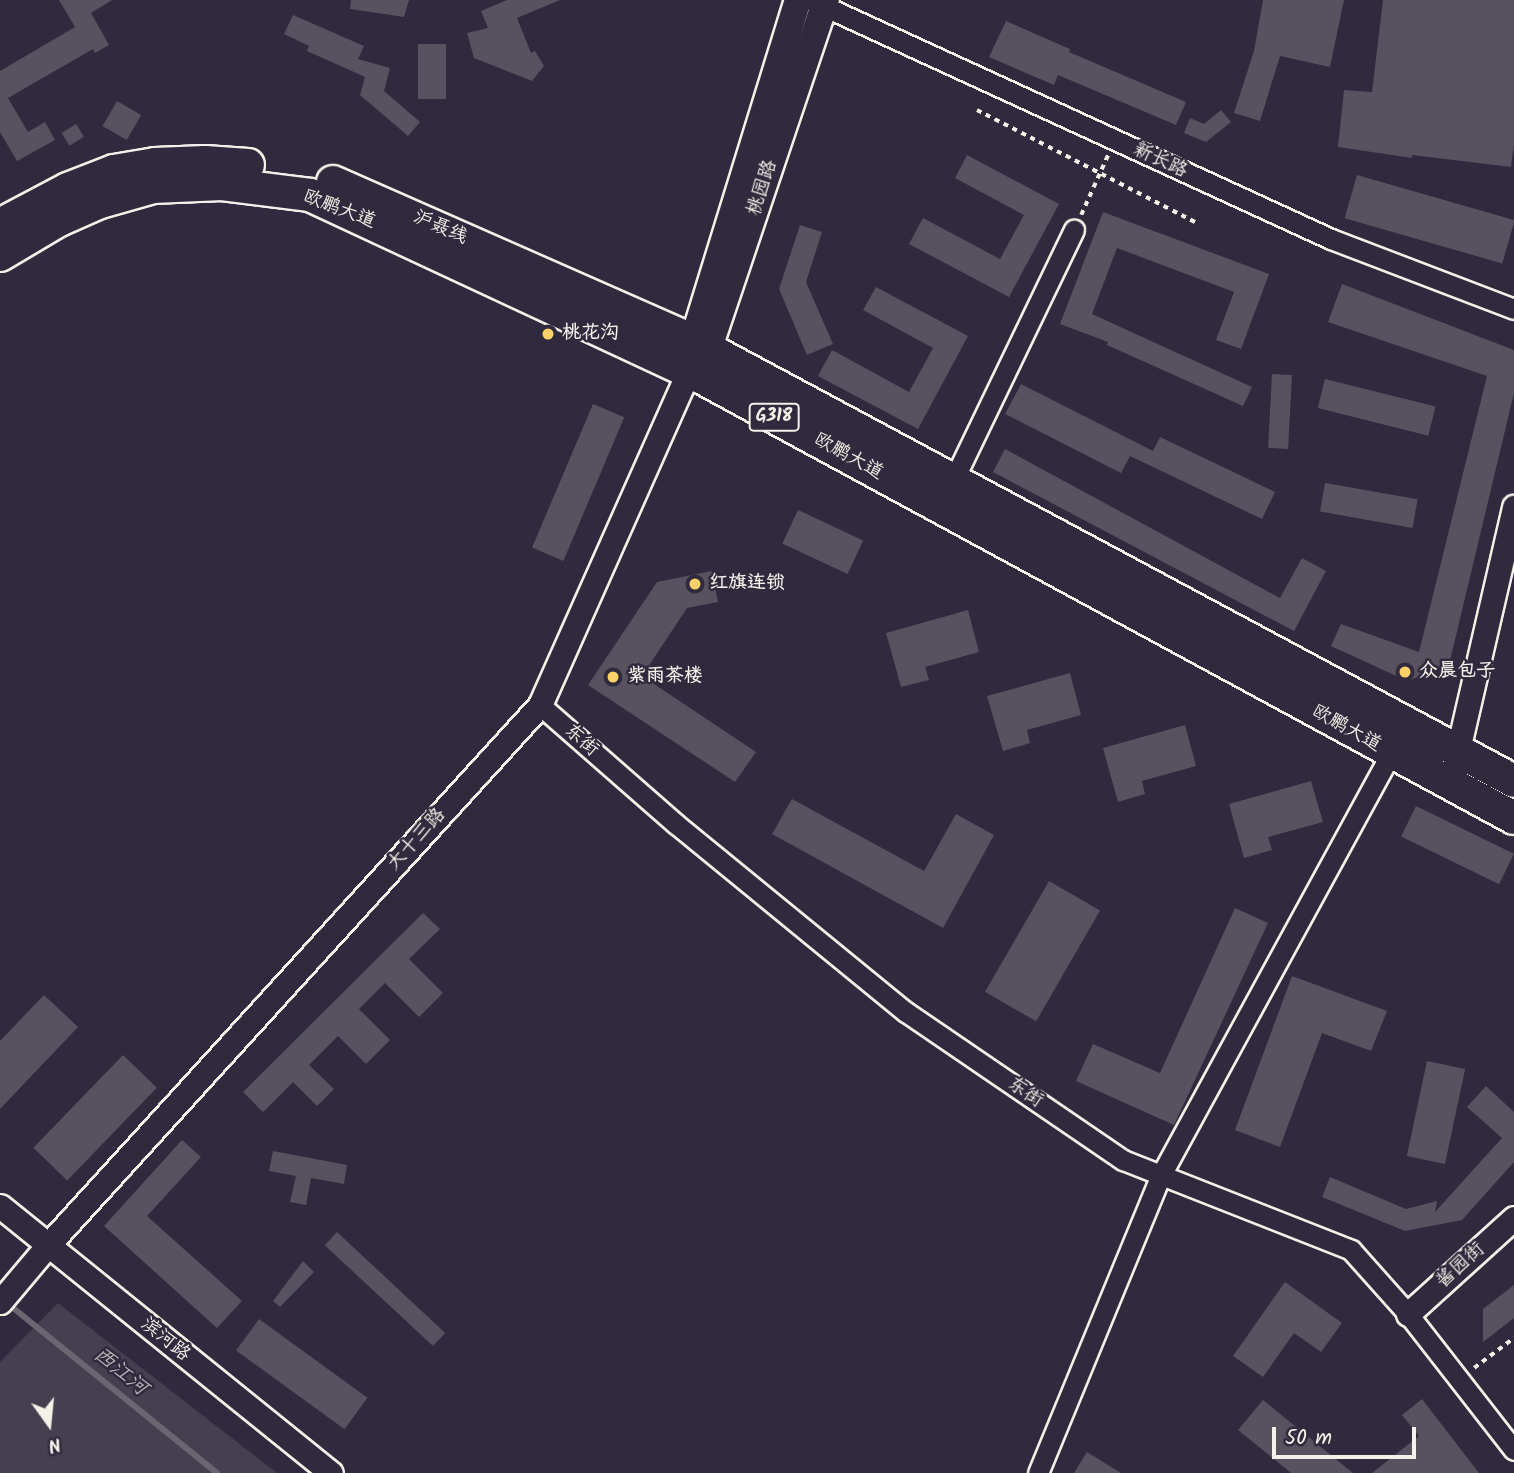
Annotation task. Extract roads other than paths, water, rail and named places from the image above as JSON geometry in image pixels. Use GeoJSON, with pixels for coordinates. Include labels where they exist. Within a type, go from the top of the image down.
{"type":"FeatureCollection","features":[{"type":"Feature","properties":{"kind":"highway","name":"沪聂线"},"geometry":{"type":"LineString","coordinates":[[0,225],[68,189],[114,171],[155,164],[205,162],[297,172],[368,195],[694,361]]}},
{"type":"Feature","properties":{"kind":"highway","name":"欧鹏大道"},"geometry":{"type":"LineString","coordinates":[[0,256],[59,220],[100,202],[153,187],[222,184],[310,195],[694,361],[953,481],[1514,781]]}},
{"type":"Feature","properties":{"kind":"highway","name":"欧鹏大道"},"geometry":{"type":"LineString","coordinates":[[694,361],[1392,754],[1514,818]]}},
{"type":"Feature","properties":{"kind":"main road","name":"桃园路"},"geometry":{"type":"LineString","coordinates":[[694,361],[815,2]]}},
{"type":"Feature","properties":{"kind":"street","name":"新长路"},"geometry":{"type":"LineString","coordinates":[[815,2],[1331,239],[1514,309]]}},
{"type":"Feature","properties":{"kind":"street"},"geometry":{"type":"LineString","coordinates":[[953,481],[1074,230]]}},
{"type":"Feature","properties":{"kind":"street","name":"大十三路"},"geometry":{"type":"LineString","coordinates":[[0,1301],[540,705],[694,361]]}},
{"type":"Feature","properties":{"kind":"street"},"geometry":{"type":"LineString","coordinates":[[1448,783],[1460,751],[1514,507]]}},
{"type":"Feature","properties":{"kind":"street","name":"东街"},"geometry":{"type":"LineString","coordinates":[[540,705],[676,824],[906,1012],[1123,1160],[1351,1250],[1408,1314],[1514,1450]]}},
{"type":"Feature","properties":{"kind":"street"},"geometry":{"type":"LineString","coordinates":[[1038,1473],[1161,1175],[1407,723]]}},
{"type":"Feature","properties":{"kind":"street","name":"滨河路"},"geometry":{"type":"LineString","coordinates":[[0,1206],[331,1473]]}},
{"type":"Feature","properties":{"kind":"street","name":"酱园街"},"geometry":{"type":"LineString","coordinates":[[1408,1314],[1514,1218]]}},
{"type":"Feature","properties":{"kind":"waterway","name":"西江河"},"geometry":{"type":"LineString","coordinates":[[7,1303],[217,1473]]}},
{"type":"Feature","properties":{"kind":"place","name":"桃花沟"},"geometry":{"type":"Point","coordinates":[548,334]}},
{"type":"Feature","properties":{"kind":"place","name":"红旗连锁"},"geometry":{"type":"Point","coordinates":[695,584]}},
{"type":"Feature","properties":{"kind":"place","name":"众晨包子"},"geometry":{"type":"Point","coordinates":[1405,672]}},
{"type":"Feature","properties":{"kind":"place","name":"紫雨茶楼"},"geometry":{"type":"Point","coordinates":[613,677]}}]}
